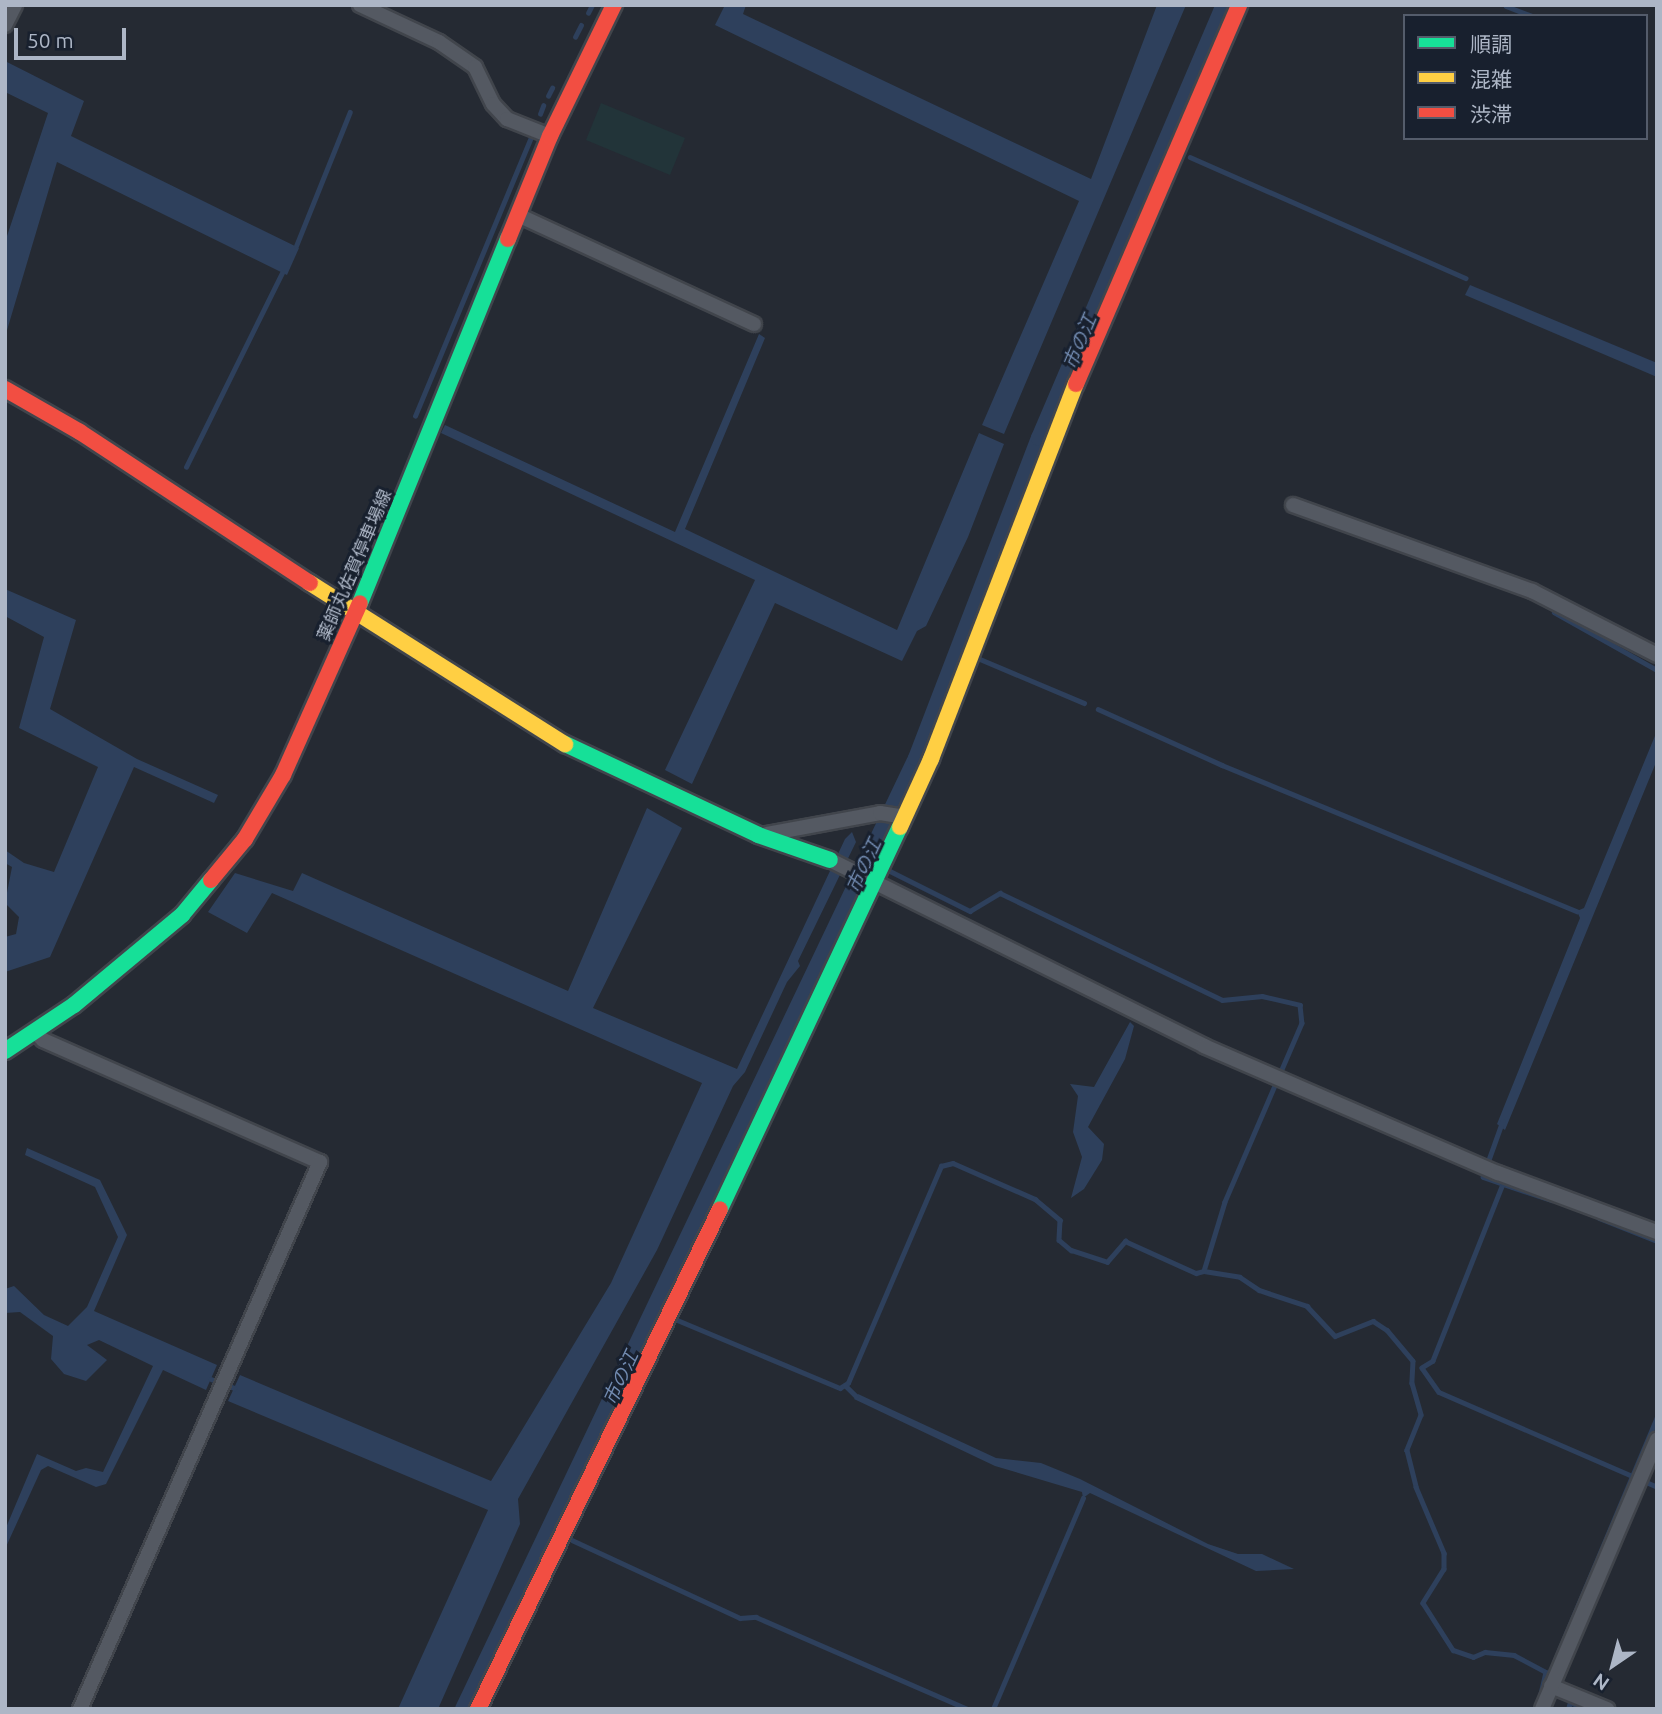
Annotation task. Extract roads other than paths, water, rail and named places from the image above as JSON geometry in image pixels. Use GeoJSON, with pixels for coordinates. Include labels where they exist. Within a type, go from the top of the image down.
{"type":"FeatureCollection","features":[{"type":"Feature","properties":{"kind":"street"},"geometry":{"type":"LineString","coordinates":[[5,25],[15,5]]}},
{"type":"Feature","properties":{"kind":"street"},"geometry":{"type":"LineString","coordinates":[[360,5],[439,42],[475,67],[493,104],[507,119],[550,136]]}},
{"type":"Feature","properties":{"kind":"street","name":"薬師丸佐賀停車場線"},"geometry":{"type":"LineString","coordinates":[[5,1051],[35,1032],[182,915],[246,839],[283,775],[356,613],[550,136],[614,5]]}},
{"type":"Feature","properties":{"kind":"street"},"geometry":{"type":"LineString","coordinates":[[478,1709],[931,759],[1046,452],[1239,5]]}},
{"type":"Feature","properties":{"kind":"street"},"geometry":{"type":"LineString","coordinates":[[518,215],[754,324]]}},
{"type":"Feature","properties":{"kind":"street"},"geometry":{"type":"LineString","coordinates":[[5,388],[80,432],[356,613],[573,749],[758,835],[841,865],[879,871],[1134,1013],[1498,1173],[1657,1232]]}},
{"type":"Feature","properties":{"kind":"street"},"geometry":{"type":"LineString","coordinates":[[1293,505],[1532,591],[1657,655]]}},
{"type":"Feature","properties":{"kind":"street"},"geometry":{"type":"LineString","coordinates":[[758,835],[880,813],[904,817]]}},
{"type":"Feature","properties":{"kind":"street"},"geometry":{"type":"LineString","coordinates":[[35,1032],[43,1040],[320,1162],[79,1709]]}},
{"type":"Feature","properties":{"kind":"street"},"geometry":{"type":"LineString","coordinates":[[1542,1709],[1657,1439]]}},
{"type":"Feature","properties":{"kind":"street"},"geometry":{"type":"LineString","coordinates":[[1552,1686],[1607,1709]]}},
{"type":"Feature","properties":{"kind":"water"},"geometry":{"type":"Polygon","coordinates":[[[725,5],[746,5],[743,14],[1091,179],[1157,5],[1186,5],[1004,434],[982,425],[1079,201],[715,25],[725,5]]]}},
{"type":"Feature","properties":{"kind":"water"},"geometry":{"type":"Polygon","coordinates":[[[5,61],[84,101],[71,136],[299,248],[287,275],[57,162],[5,337],[5,242],[48,113],[5,92],[5,61]]]}},
{"type":"Feature","properties":{"kind":"water"},"geometry":{"type":"Polygon","coordinates":[[[1470,285],[1657,363],[1657,377],[1465,295],[1470,285]]]}},
{"type":"Feature","properties":{"kind":"water"},"geometry":{"type":"Polygon","coordinates":[[[759,334],[765,338],[685,529],[897,630],[979,433],[1004,444],[968,537],[926,626],[917,631],[902,661],[775,603],[692,784],[665,770],[755,580],[441,433],[445,425],[675,532],[759,334]]]}},
{"type":"Feature","properties":{"kind":"water"},"geometry":{"type":"Polygon","coordinates":[[[5,589],[76,620],[50,709],[137,759],[218,795],[214,803],[134,767],[50,957],[5,972],[5,937],[16,934],[19,917],[5,903],[12,867],[5,863],[5,850],[24,863],[54,872],[98,767],[19,728],[44,637],[5,616],[5,589]]]}},
{"type":"Feature","properties":{"kind":"water"},"geometry":{"type":"Polygon","coordinates":[[[1657,731],[1657,760],[1505,1130],[1497,1124],[1580,918],[1577,911],[1584,908],[1657,731]]]}},
{"type":"Feature","properties":{"kind":"water"},"geometry":{"type":"Polygon","coordinates":[[[647,808],[682,828],[593,1008],[737,1069],[845,839],[852,832],[856,842],[798,961],[800,966],[787,982],[745,1072],[733,1086],[657,1250],[518,1499],[520,1524],[438,1709],[398,1709],[488,1510],[228,1401],[240,1375],[491,1481],[611,1283],[702,1083],[272,893],[247,933],[208,912],[235,873],[293,891],[302,873],[568,991],[647,808]]]}},
{"type":"Feature","properties":{"kind":"water"},"geometry":{"type":"Polygon","coordinates":[[[1130,1022],[1134,1026],[1125,1059],[1088,1127],[1104,1144],[1102,1160],[1084,1189],[1071,1198],[1082,1157],[1073,1132],[1078,1096],[1070,1084],[1094,1087],[1130,1022]]]}},
{"type":"Feature","properties":{"kind":"water"},"geometry":{"type":"Polygon","coordinates":[[[27,1148],[100,1180],[127,1235],[94,1311],[217,1365],[206,1390],[163,1370],[106,1484],[96,1487],[48,1466],[41,1470],[5,1549],[5,1530],[37,1454],[76,1471],[86,1468],[103,1472],[153,1366],[99,1340],[87,1345],[107,1360],[86,1381],[64,1374],[51,1359],[53,1336],[20,1312],[5,1313],[5,1289],[14,1286],[44,1315],[68,1326],[87,1307],[118,1237],[95,1187],[25,1155],[27,1148]]]}},
{"type":"Feature","properties":{"kind":"water"},"geometry":{"type":"Polygon","coordinates":[[[858,1394],[996,1458],[1041,1463],[1080,1479],[1208,1544],[1238,1554],[1262,1554],[1294,1569],[1256,1571],[1090,1493],[1083,1498],[1082,1492],[995,1466],[854,1399],[858,1394]]]}},
{"type":"Feature","properties":{"kind":"waterway"},"geometry":{"type":"LineString","coordinates":[[588,13],[592,5]]}},
{"type":"Feature","properties":{"kind":"waterway","name":"市の江"},"geometry":{"type":"LineString","coordinates":[[463,1709],[916,758],[1039,438],[1224,5]]}},
{"type":"Feature","properties":{"kind":"waterway"},"geometry":{"type":"LineString","coordinates":[[1506,6],[1527,14]]}},
{"type":"Feature","properties":{"kind":"waterway"},"geometry":{"type":"LineString","coordinates":[[575,37],[581,25]]}},
{"type":"Feature","properties":{"kind":"waterway"},"geometry":{"type":"LineString","coordinates":[[548,96],[552,88]]}},
{"type":"Feature","properties":{"kind":"waterway"},"geometry":{"type":"LineString","coordinates":[[540,114],[543,106]]}},
{"type":"Feature","properties":{"kind":"waterway"},"geometry":{"type":"LineString","coordinates":[[296,246],[350,112]]}},
{"type":"Feature","properties":{"kind":"waterway"},"geometry":{"type":"LineString","coordinates":[[415,416],[531,137]]}},
{"type":"Feature","properties":{"kind":"waterway"},"geometry":{"type":"LineString","coordinates":[[1190,157],[1466,278]]}},
{"type":"Feature","properties":{"kind":"waterway"},"geometry":{"type":"LineString","coordinates":[[186,467],[282,273]]}},
{"type":"Feature","properties":{"kind":"waterway"},"geometry":{"type":"LineString","coordinates":[[1554,612],[1657,670]]}},
{"type":"Feature","properties":{"kind":"waterway"},"geometry":{"type":"LineString","coordinates":[[980,659],[1084,703]]}},
{"type":"Feature","properties":{"kind":"waterway"},"geometry":{"type":"LineString","coordinates":[[1098,709],[1222,765],[1577,911]]}},
{"type":"Feature","properties":{"kind":"waterway"},"geometry":{"type":"LineString","coordinates":[[886,869],[970,911],[1000,893],[1222,1000],[1262,996],[1300,1005],[1302,1023],[1225,1202],[1204,1271],[1240,1277],[1259,1290],[1307,1306],[1335,1336],[1373,1321],[1387,1330],[1413,1361],[1412,1383],[1421,1415],[1407,1450],[1416,1487],[1444,1553],[1444,1569],[1423,1603],[1453,1650],[1473,1657],[1485,1652],[1514,1655],[1546,1672],[1540,1698]]}},
{"type":"Feature","properties":{"kind":"waterway"},"geometry":{"type":"LineString","coordinates":[[1503,1121],[1483,1177],[1503,1184],[1433,1361],[1422,1368],[1439,1392],[1657,1487]]}},
{"type":"Feature","properties":{"kind":"waterway"},"geometry":{"type":"LineString","coordinates":[[675,1319],[840,1388],[848,1383],[941,1166],[953,1163],[1035,1199],[1060,1220],[1059,1240],[1071,1250],[1107,1262],[1125,1241],[1196,1273],[1204,1271]]}},
{"type":"Feature","properties":{"kind":"waterway"},"geometry":{"type":"LineString","coordinates":[[1503,1184],[1551,1200]]}},
{"type":"Feature","properties":{"kind":"waterway"},"geometry":{"type":"LineString","coordinates":[[1599,1218],[1657,1241]]}},
{"type":"Feature","properties":{"kind":"waterway"},"geometry":{"type":"LineString","coordinates":[[211,1379],[234,1388]]}},
{"type":"Feature","properties":{"kind":"waterway"},"geometry":{"type":"LineString","coordinates":[[845,1385],[856,1396]]}},
{"type":"Feature","properties":{"kind":"waterway"},"geometry":{"type":"LineString","coordinates":[[1554,1662],[1657,1417]]}},
{"type":"Feature","properties":{"kind":"waterway"},"geometry":{"type":"LineString","coordinates":[[993,1709],[1083,1498]]}},
{"type":"Feature","properties":{"kind":"waterway"},"geometry":{"type":"LineString","coordinates":[[572,1540],[740,1618],[756,1617],[968,1709]]}},
{"type":"Feature","properties":{"kind":"waterway"},"geometry":{"type":"LineString","coordinates":[[1568,1709],[1570,1702],[1586,1709]]}}]}
